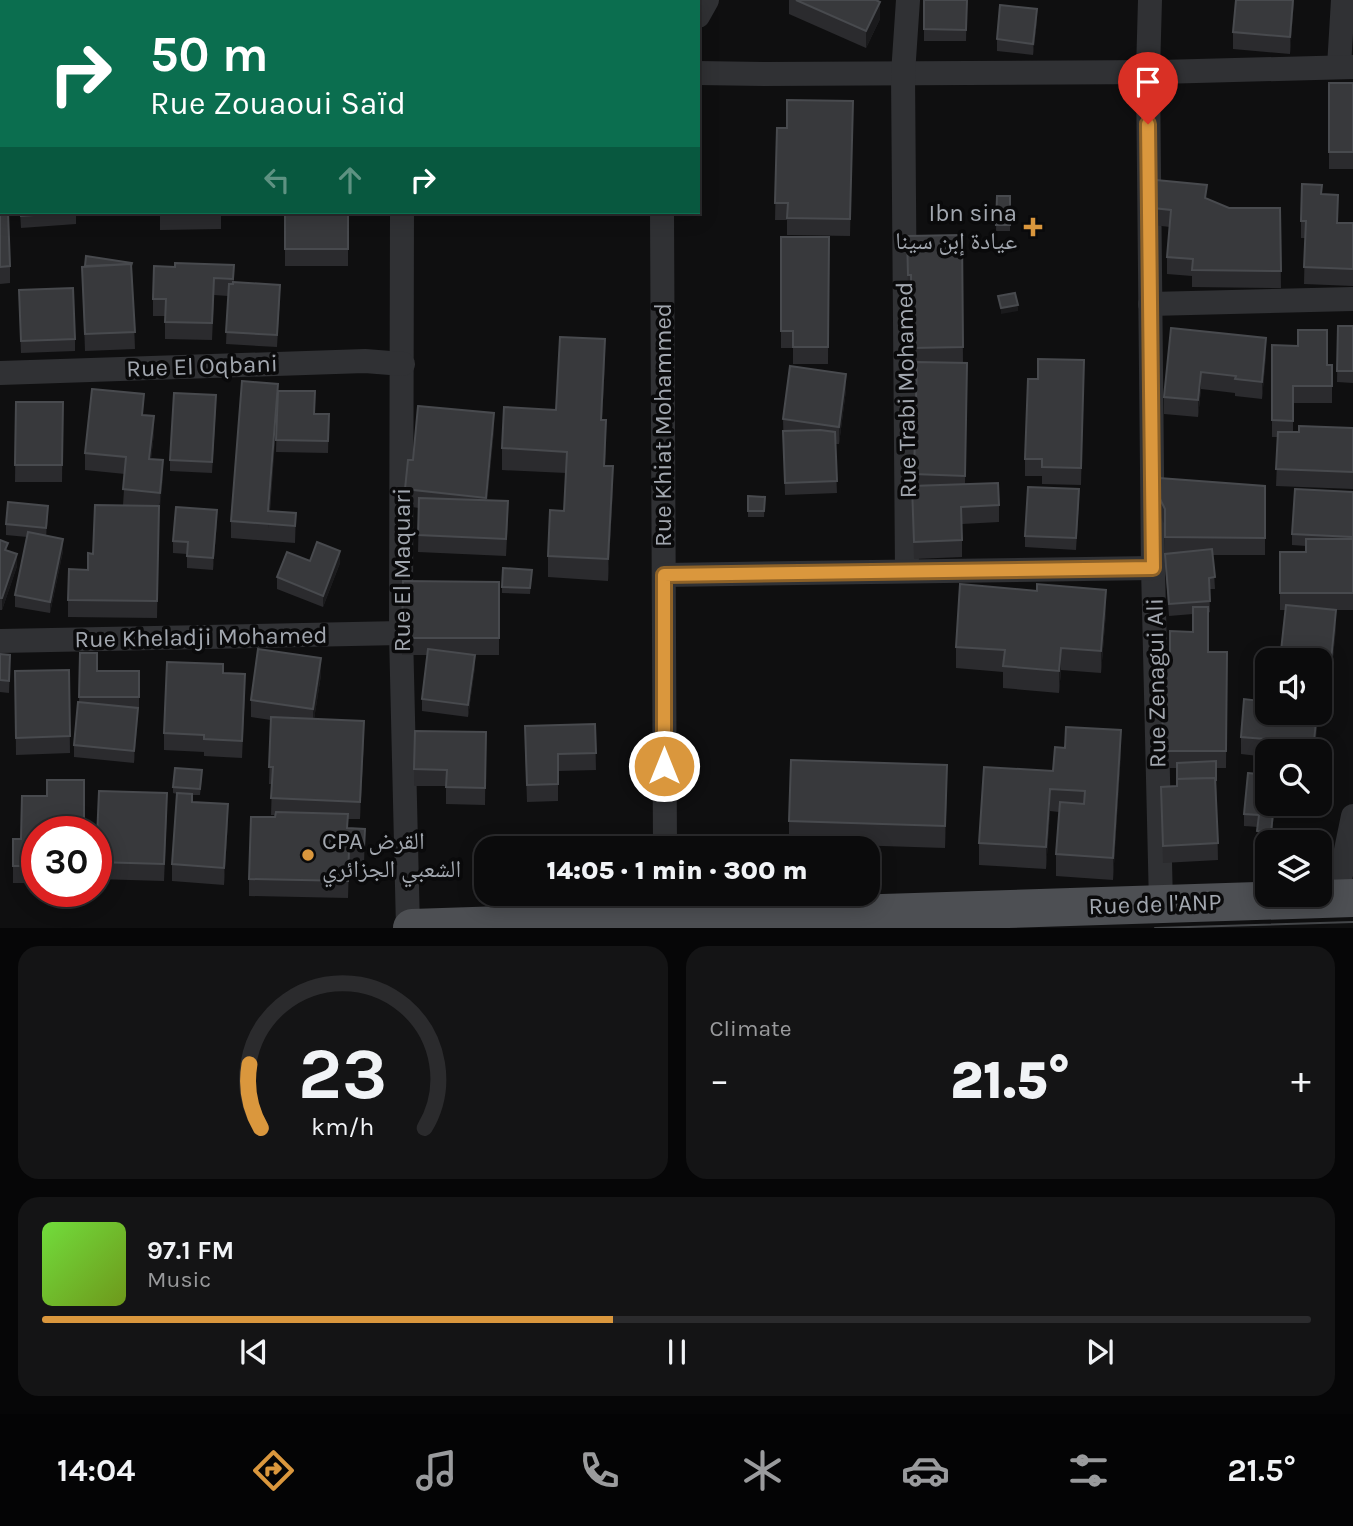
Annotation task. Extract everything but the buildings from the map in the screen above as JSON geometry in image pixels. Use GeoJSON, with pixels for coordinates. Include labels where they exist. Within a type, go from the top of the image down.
{"type":"FeatureCollection","features":[{"type":"Feature","properties":{"kind":"main road","name":"Rue de l'ANP"},"geometry":{"type":"LineString","coordinates":[[410,928],[665,907],[798,922],[1161,904],[1345,899]]}},
{"type":"Feature","properties":{"kind":"street","name":"Rue Trabi Mohamed"},"geometry":{"type":"LineString","coordinates":[[907,571],[903,74],[908,0]]}},
{"type":"Feature","properties":{"kind":"street","name":"Rue Zenagui Ali"},"geometry":{"type":"LineString","coordinates":[[1150,0],[1148,72],[1153,568],[1161,904]]}},
{"type":"Feature","properties":{"kind":"street"},"geometry":{"type":"LineString","coordinates":[[700,73],[1148,72],[1346,67],[1343,0]]}},
{"type":"Feature","properties":{"kind":"street","name":"Rue El Maquari"},"geometry":{"type":"LineString","coordinates":[[402,214],[404,364],[401,633],[410,928]]}},
{"type":"Feature","properties":{"kind":"street","name":"Rue Khiat Mohammed"},"geometry":{"type":"LineString","coordinates":[[662,214],[664,836]]}},
{"type":"Feature","properties":{"kind":"street"},"geometry":{"type":"LineString","coordinates":[[1150,304],[1353,299]]}},
{"type":"Feature","properties":{"kind":"street","name":"Rue El Oqbani"},"geometry":{"type":"LineString","coordinates":[[0,373],[366,361],[404,364]]}},
{"type":"Feature","properties":{"kind":"street"},"geometry":{"type":"LineString","coordinates":[[664,575],[1153,568]]}},
{"type":"Feature","properties":{"kind":"street","name":"Rue Kheladji Mohamed"},"geometry":{"type":"LineString","coordinates":[[0,641],[401,633]]}},
{"type":"Feature","properties":{"kind":"street"},"geometry":{"type":"LineString","coordinates":[[1345,899],[1353,816]]}},
{"type":"Feature","properties":{"kind":"tram line"},"geometry":{"type":"LineString","coordinates":[[1155,928],[1353,922]]}},
{"type":"Feature","properties":{"kind":"place","name":"Ibn sina عيادة إبن سينا"},"geometry":{"type":"Point","coordinates":[1033,227]}},
{"type":"Feature","properties":{"kind":"place","name":"CPA القرض الشعبي الجزائري"},"geometry":{"type":"Point","coordinates":[308,855]}},
{"type":"Feature","properties":{"kind":"route"},"geometry":{"type":"LineString","coordinates":[[664,766],[664,575],[1153,568],[1148,124]]}}]}
